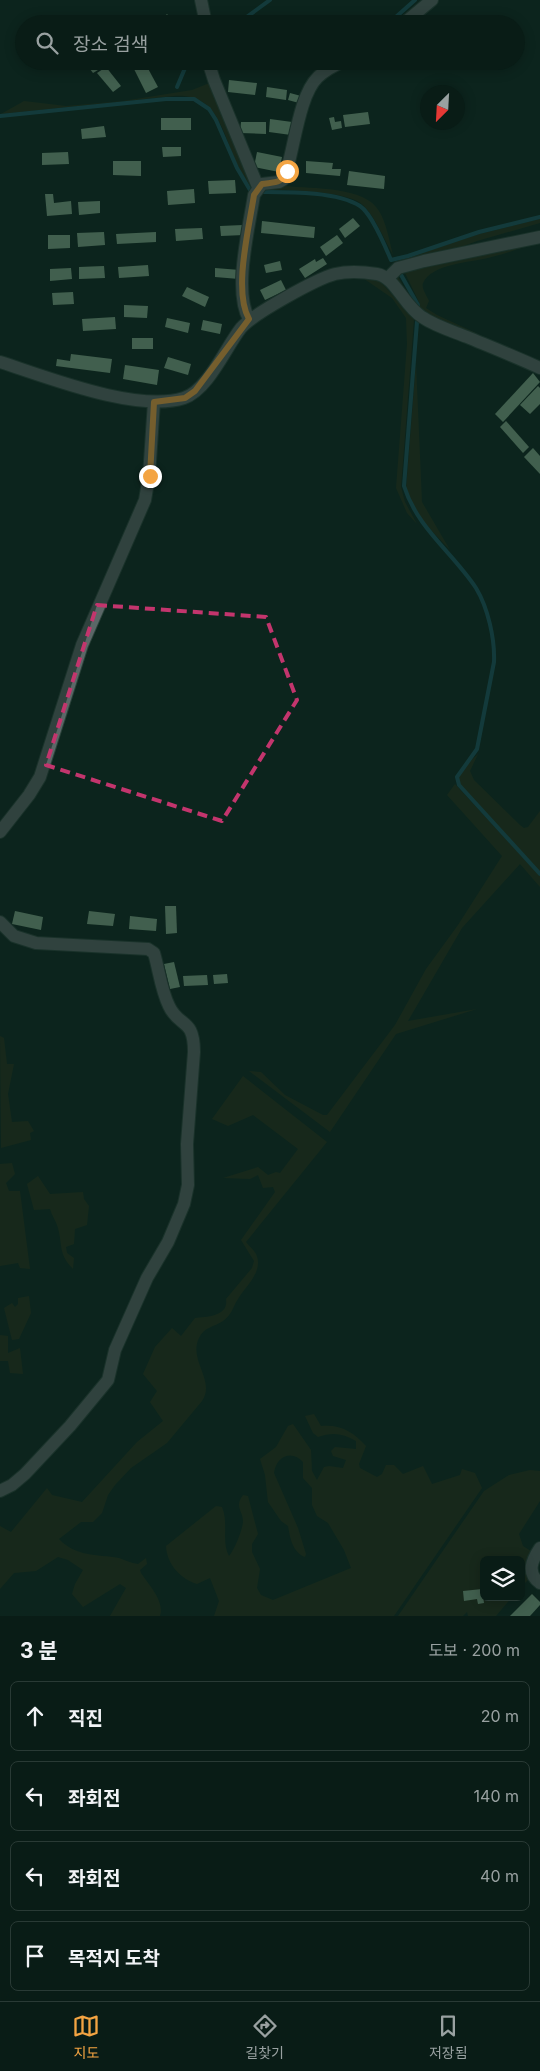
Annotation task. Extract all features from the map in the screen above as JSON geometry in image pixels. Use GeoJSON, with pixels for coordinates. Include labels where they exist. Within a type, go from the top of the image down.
{"type":"FeatureCollection","features":[{"type":"Feature","properties":{"kind":"street"},"geometry":{"type":"LineString","coordinates":[[201,0],[204,15]]}},
{"type":"Feature","properties":{"kind":"street"},"geometry":{"type":"LineString","coordinates":[[414,15],[432,0]]}},
{"type":"Feature","properties":{"kind":"street"},"geometry":{"type":"LineString","coordinates":[[211,70],[258,187]]}},
{"type":"Feature","properties":{"kind":"street"},"geometry":{"type":"LineString","coordinates":[[249,319],[243,308],[242,286],[254,195],[262,184],[279,182],[284,179],[300,114],[312,84],[318,77],[329,70]]}},
{"type":"Feature","properties":{"kind":"street"},"geometry":{"type":"LineString","coordinates":[[388,278],[398,268],[540,237]]}},
{"type":"Feature","properties":{"kind":"street"},"geometry":{"type":"LineString","coordinates":[[0,362],[71,386],[154,402],[185,398],[195,391],[249,319],[322,278],[334,274],[366,273],[388,278],[408,306],[428,321],[540,368]]}},
{"type":"Feature","properties":{"kind":"street"},"geometry":{"type":"LineString","coordinates":[[1,833],[40,777],[82,645],[145,500],[150,468],[154,402]]}},
{"type":"Feature","properties":{"kind":"street"},"geometry":{"type":"LineString","coordinates":[[0,922],[14,936],[36,943],[148,949],[154,953],[169,1008],[191,1029],[194,1039],[194,1052],[187,1144],[188,1185],[184,1204],[176,1224],[147,1278],[115,1350],[108,1380],[70,1426],[25,1474],[12,1485],[0,1491]]}},
{"type":"Feature","properties":{"kind":"street"},"geometry":{"type":"LineString","coordinates":[[540,1548],[531,1570],[532,1576],[540,1584]]}},
{"type":"Feature","properties":{"kind":"highlighted area"},"geometry":{"type":"Polygon","coordinates":[[[97,605],[266,617],[297,700],[222,821],[46,765],[97,605]]]}},
{"type":"Feature","properties":{"kind":"green space"},"geometry":{"type":"Polygon","coordinates":[[[212,82],[252,189],[238,166],[217,118],[210,108],[201,101],[189,97],[174,96],[1,114],[24,101],[66,106],[123,101],[192,90],[212,82]]]}},
{"type":"Feature","properties":{"kind":"green space"},"geometry":{"type":"Polygon","coordinates":[[[285,181],[286,186],[337,190],[362,197],[372,203],[384,221],[393,255],[372,216],[363,205],[355,200],[315,192],[261,190],[285,181]]]}},
{"type":"Feature","properties":{"kind":"green space"},"geometry":{"type":"Polygon","coordinates":[[[540,219],[540,223],[477,241],[440,255],[394,262],[479,234],[540,219]]]}},
{"type":"Feature","properties":{"kind":"green space"},"geometry":{"type":"Polygon","coordinates":[[[536,242],[500,255],[443,268],[427,277],[423,283],[423,290],[429,301],[426,308],[476,333],[475,337],[418,311],[394,277],[396,273],[410,298],[418,305],[419,302],[404,271],[536,242]]]}},
{"type":"Feature","properties":{"kind":"green space"},"geometry":{"type":"Polygon","coordinates":[[[360,276],[380,281],[414,319],[401,487],[405,502],[417,524],[407,513],[396,488],[407,344],[406,318],[392,298],[360,276]]]}},
{"type":"Feature","properties":{"kind":"green space"},"geometry":{"type":"Polygon","coordinates":[[[416,363],[422,502],[450,550],[418,514],[406,489],[416,363]]]}},
{"type":"Feature","properties":{"kind":"green space"},"geometry":{"type":"Polygon","coordinates":[[[478,754],[470,771],[474,780],[520,825],[524,828],[528,827],[540,811],[540,872],[460,784],[458,777],[462,769],[478,754]]]}},
{"type":"Feature","properties":{"kind":"green space"},"geometry":{"type":"Polygon","coordinates":[[[455,784],[540,876],[540,887],[520,864],[462,928],[408,1021],[477,1009],[396,1034],[330,1132],[249,1071],[261,1072],[285,1095],[323,1115],[327,1115],[395,1025],[426,969],[458,925],[502,856],[447,795],[455,784]]]}},
{"type":"Feature","properties":{"kind":"green space"},"geometry":{"type":"Polygon","coordinates":[[[0,1036],[4,1038],[7,1064],[14,1064],[8,1094],[12,1122],[28,1121],[34,1131],[30,1133],[31,1140],[1,1148],[0,1036]]]}},
{"type":"Feature","properties":{"kind":"green space"},"geometry":{"type":"Polygon","coordinates":[[[243,1076],[327,1142],[246,1242],[256,1254],[258,1260],[256,1272],[228,1316],[223,1321],[206,1329],[199,1338],[197,1354],[206,1386],[202,1401],[167,1443],[131,1468],[115,1485],[108,1495],[102,1513],[93,1522],[81,1522],[59,1539],[72,1549],[87,1554],[119,1558],[138,1564],[146,1558],[147,1564],[140,1570],[158,1599],[161,1610],[160,1616],[110,1616],[126,1588],[120,1584],[83,1607],[72,1594],[83,1570],[68,1560],[58,1557],[36,1571],[14,1573],[0,1589],[0,1526],[11,1532],[47,1488],[52,1495],[82,1502],[137,1442],[163,1421],[150,1402],[157,1391],[143,1374],[155,1347],[172,1328],[181,1336],[195,1318],[211,1316],[221,1312],[226,1305],[226,1299],[252,1268],[254,1261],[241,1240],[275,1192],[273,1187],[263,1188],[258,1175],[250,1179],[223,1178],[258,1167],[268,1175],[276,1172],[280,1173],[298,1149],[253,1115],[228,1126],[212,1119],[243,1076]]]}},
{"type":"Feature","properties":{"kind":"green space"},"geometry":{"type":"Polygon","coordinates":[[[12,1163],[15,1174],[6,1183],[9,1191],[20,1191],[30,1269],[20,1268],[18,1263],[0,1266],[0,1164],[12,1163]]]}},
{"type":"Feature","properties":{"kind":"green space"},"geometry":{"type":"Polygon","coordinates":[[[38,1176],[50,1194],[83,1192],[84,1199],[89,1206],[87,1225],[75,1229],[74,1244],[66,1247],[67,1253],[74,1258],[73,1269],[63,1254],[58,1228],[50,1209],[34,1210],[27,1184],[38,1176]]]}},
{"type":"Feature","properties":{"kind":"green space"},"geometry":{"type":"Polygon","coordinates":[[[29,1296],[31,1313],[19,1339],[12,1340],[4,1308],[12,1303],[15,1307],[18,1304],[18,1298],[29,1296]]]}},
{"type":"Feature","properties":{"kind":"green space"},"geometry":{"type":"Polygon","coordinates":[[[0,1335],[8,1336],[8,1353],[20,1348],[23,1374],[10,1373],[8,1361],[0,1361],[0,1335]]]}},
{"type":"Feature","properties":{"kind":"green space"},"geometry":{"type":"Polygon","coordinates":[[[314,1414],[321,1426],[335,1426],[346,1430],[366,1446],[359,1464],[360,1468],[377,1477],[382,1474],[386,1465],[394,1465],[403,1474],[423,1466],[432,1484],[460,1475],[462,1469],[475,1473],[482,1488],[394,1616],[214,1616],[219,1601],[210,1578],[197,1584],[180,1575],[169,1559],[166,1546],[216,1506],[222,1507],[224,1513],[226,1544],[229,1556],[236,1545],[243,1522],[239,1503],[243,1495],[248,1496],[258,1534],[252,1544],[252,1552],[260,1569],[257,1588],[261,1595],[273,1600],[351,1568],[344,1550],[328,1523],[317,1516],[312,1505],[312,1488],[303,1478],[303,1462],[298,1458],[289,1456],[281,1459],[275,1467],[274,1473],[298,1528],[306,1554],[305,1557],[294,1548],[288,1526],[281,1521],[268,1502],[265,1475],[260,1459],[276,1447],[288,1426],[293,1424],[311,1450],[312,1471],[317,1480],[324,1467],[343,1468],[346,1460],[333,1456],[331,1451],[335,1447],[356,1449],[356,1441],[347,1436],[328,1434],[318,1437],[313,1433],[305,1416],[314,1414]]]}},
{"type":"Feature","properties":{"kind":"green space"},"geometry":{"type":"Polygon","coordinates":[[[530,1470],[540,1471],[540,1501],[519,1534],[523,1546],[534,1553],[530,1578],[525,1583],[525,1556],[480,1556],[480,1601],[509,1601],[496,1616],[468,1616],[467,1612],[463,1616],[398,1616],[484,1491],[509,1475],[530,1470]]]}},
{"type":"Feature","properties":{"kind":"building"},"geometry":{"type":"Polygon","coordinates":[[[102,70],[108,70],[121,86],[113,92],[97,73],[102,70]]]}},
{"type":"Feature","properties":{"kind":"building"},"geometry":{"type":"Polygon","coordinates":[[[134,70],[149,70],[158,87],[146,93],[134,70]]]}},
{"type":"Feature","properties":{"kind":"building"},"geometry":{"type":"Polygon","coordinates":[[[229,80],[257,83],[255,95],[228,92],[229,80]]]}},
{"type":"Feature","properties":{"kind":"building"},"geometry":{"type":"Polygon","coordinates":[[[267,87],[287,90],[286,100],[266,97],[267,87]]]}},
{"type":"Feature","properties":{"kind":"building"},"geometry":{"type":"Polygon","coordinates":[[[290,93],[301,96],[299,103],[288,100],[290,93]]]}},
{"type":"Feature","properties":{"kind":"building"},"geometry":{"type":"Polygon","coordinates":[[[368,112],[370,124],[345,127],[343,115],[368,112]]]}},
{"type":"Feature","properties":{"kind":"building"},"geometry":{"type":"Polygon","coordinates":[[[334,117],[335,122],[341,121],[342,128],[332,130],[329,118],[334,117]]]}},
{"type":"Feature","properties":{"kind":"building"},"geometry":{"type":"Polygon","coordinates":[[[161,118],[191,118],[191,130],[161,130],[161,118]]]}},
{"type":"Feature","properties":{"kind":"building"},"geometry":{"type":"Polygon","coordinates":[[[270,119],[292,122],[291,135],[269,132],[270,119]]]}},
{"type":"Feature","properties":{"kind":"building"},"geometry":{"type":"Polygon","coordinates":[[[241,122],[266,122],[266,134],[240,133],[241,122]]]}},
{"type":"Feature","properties":{"kind":"building"},"geometry":{"type":"Polygon","coordinates":[[[104,126],[106,137],[82,139],[81,129],[104,126]]]}},
{"type":"Feature","properties":{"kind":"building"},"geometry":{"type":"Polygon","coordinates":[[[162,147],[181,147],[181,156],[163,157],[162,147]]]}},
{"type":"Feature","properties":{"kind":"building"},"geometry":{"type":"Polygon","coordinates":[[[68,152],[69,164],[42,165],[42,153],[68,152]]]}},
{"type":"Feature","properties":{"kind":"building"},"geometry":{"type":"Polygon","coordinates":[[[257,152],[282,157],[279,172],[254,167],[257,152]]]}},
{"type":"Feature","properties":{"kind":"building"},"geometry":{"type":"Polygon","coordinates":[[[113,161],[141,161],[141,176],[113,175],[113,161]]]}},
{"type":"Feature","properties":{"kind":"building"},"geometry":{"type":"Polygon","coordinates":[[[306,161],[333,163],[332,169],[341,169],[340,176],[306,173],[306,161]]]}},
{"type":"Feature","properties":{"kind":"building"},"geometry":{"type":"Polygon","coordinates":[[[349,171],[385,176],[384,189],[347,185],[349,171]]]}},
{"type":"Feature","properties":{"kind":"building"},"geometry":{"type":"Polygon","coordinates":[[[235,180],[236,193],[209,194],[208,181],[235,180]]]}},
{"type":"Feature","properties":{"kind":"building"},"geometry":{"type":"Polygon","coordinates":[[[194,189],[195,203],[168,205],[167,191],[194,189]]]}},
{"type":"Feature","properties":{"kind":"building"},"geometry":{"type":"Polygon","coordinates":[[[45,194],[53,194],[54,203],[71,201],[72,214],[47,216],[45,194]]]}},
{"type":"Feature","properties":{"kind":"building"},"geometry":{"type":"Polygon","coordinates":[[[100,201],[100,213],[79,215],[78,202],[100,201]]]}},
{"type":"Feature","properties":{"kind":"building"},"geometry":{"type":"Polygon","coordinates":[[[353,218],[360,226],[345,238],[339,229],[353,218]]]}},
{"type":"Feature","properties":{"kind":"building"},"geometry":{"type":"Polygon","coordinates":[[[262,221],[315,227],[314,238],[261,233],[262,221]]]}},
{"type":"Feature","properties":{"kind":"building"},"geometry":{"type":"Polygon","coordinates":[[[243,225],[244,235],[221,236],[220,226],[243,225]]]}},
{"type":"Feature","properties":{"kind":"building"},"geometry":{"type":"Polygon","coordinates":[[[202,228],[203,239],[176,241],[175,229],[202,228]]]}},
{"type":"Feature","properties":{"kind":"building"},"geometry":{"type":"Polygon","coordinates":[[[104,232],[105,245],[78,247],[77,233],[104,232]]]}},
{"type":"Feature","properties":{"kind":"building"},"geometry":{"type":"Polygon","coordinates":[[[156,232],[156,242],[117,244],[116,234],[156,232]]]}},
{"type":"Feature","properties":{"kind":"building"},"geometry":{"type":"Polygon","coordinates":[[[48,235],[70,235],[70,248],[48,249],[48,235]]]}},
{"type":"Feature","properties":{"kind":"building"},"geometry":{"type":"Polygon","coordinates":[[[337,235],[343,243],[326,256],[320,247],[337,235]]]}},
{"type":"Feature","properties":{"kind":"building"},"geometry":{"type":"Polygon","coordinates":[[[323,258],[327,264],[305,278],[299,269],[315,259],[316,262],[323,258]]]}},
{"type":"Feature","properties":{"kind":"building"},"geometry":{"type":"Polygon","coordinates":[[[280,261],[282,270],[266,273],[264,265],[280,261]]]}},
{"type":"Feature","properties":{"kind":"building"},"geometry":{"type":"Polygon","coordinates":[[[148,265],[149,276],[119,278],[118,267],[148,265]]]}},
{"type":"Feature","properties":{"kind":"building"},"geometry":{"type":"Polygon","coordinates":[[[104,266],[105,278],[79,279],[79,267],[104,266]]]}},
{"type":"Feature","properties":{"kind":"building"},"geometry":{"type":"Polygon","coordinates":[[[71,268],[72,279],[50,281],[50,269],[71,268]]]}},
{"type":"Feature","properties":{"kind":"building"},"geometry":{"type":"Polygon","coordinates":[[[215,268],[240,270],[239,279],[215,277],[215,268]]]}},
{"type":"Feature","properties":{"kind":"building"},"geometry":{"type":"Polygon","coordinates":[[[281,280],[286,290],[265,300],[260,290],[281,280]]]}},
{"type":"Feature","properties":{"kind":"building"},"geometry":{"type":"Polygon","coordinates":[[[187,287],[209,297],[205,307],[182,296],[187,287]]]}},
{"type":"Feature","properties":{"kind":"building"},"geometry":{"type":"Polygon","coordinates":[[[73,292],[74,304],[53,305],[52,293],[73,292]]]}},
{"type":"Feature","properties":{"kind":"building"},"geometry":{"type":"Polygon","coordinates":[[[124,305],[148,306],[147,318],[124,317],[124,305]]]}},
{"type":"Feature","properties":{"kind":"building"},"geometry":{"type":"Polygon","coordinates":[[[115,317],[116,329],[83,331],[82,319],[115,317]]]}},
{"type":"Feature","properties":{"kind":"building"},"geometry":{"type":"Polygon","coordinates":[[[167,318],[190,323],[188,333],[165,327],[167,318]]]}},
{"type":"Feature","properties":{"kind":"building"},"geometry":{"type":"Polygon","coordinates":[[[203,320],[222,324],[220,334],[201,330],[203,320]]]}},
{"type":"Feature","properties":{"kind":"building"},"geometry":{"type":"Polygon","coordinates":[[[132,338],[153,338],[153,349],[132,349],[132,338]]]}},
{"type":"Feature","properties":{"kind":"building"},"geometry":{"type":"Polygon","coordinates":[[[71,354],[112,359],[110,373],[56,366],[57,359],[70,361],[71,354]]]}},
{"type":"Feature","properties":{"kind":"building"},"geometry":{"type":"Polygon","coordinates":[[[168,357],[191,364],[188,375],[164,368],[168,357]]]}},
{"type":"Feature","properties":{"kind":"building"},"geometry":{"type":"Polygon","coordinates":[[[125,365],[159,370],[157,385],[123,379],[125,365]]]}},
{"type":"Feature","properties":{"kind":"building"},"geometry":{"type":"Polygon","coordinates":[[[533,373],[540,382],[503,422],[495,414],[533,373]]]}},
{"type":"Feature","properties":{"kind":"building"},"geometry":{"type":"Polygon","coordinates":[[[538,386],[540,388],[540,404],[530,414],[520,405],[538,386]]]}},
{"type":"Feature","properties":{"kind":"building"},"geometry":{"type":"Polygon","coordinates":[[[506,421],[529,447],[523,453],[500,427],[506,421]]]}},
{"type":"Feature","properties":{"kind":"building"},"geometry":{"type":"Polygon","coordinates":[[[533,448],[540,456],[540,474],[524,457],[533,448]]]}},
{"type":"Feature","properties":{"kind":"building"},"geometry":{"type":"Polygon","coordinates":[[[165,906],[176,906],[177,933],[166,934],[165,906]]]}},
{"type":"Feature","properties":{"kind":"building"},"geometry":{"type":"Polygon","coordinates":[[[15,911],[43,917],[41,930],[12,924],[15,911]]]}},
{"type":"Feature","properties":{"kind":"building"},"geometry":{"type":"Polygon","coordinates":[[[89,911],[115,914],[113,926],[87,924],[89,911]]]}},
{"type":"Feature","properties":{"kind":"building"},"geometry":{"type":"Polygon","coordinates":[[[130,916],[157,919],[156,931],[129,929],[130,916]]]}},
{"type":"Feature","properties":{"kind":"building"},"geometry":{"type":"Polygon","coordinates":[[[174,962],[180,987],[170,989],[164,964],[174,962]]]}},
{"type":"Feature","properties":{"kind":"building"},"geometry":{"type":"Polygon","coordinates":[[[227,974],[228,983],[214,984],[213,975],[227,974]]]}},
{"type":"Feature","properties":{"kind":"building"},"geometry":{"type":"Polygon","coordinates":[[[207,975],[208,985],[184,986],[183,976],[207,975]]]}},
{"type":"Feature","properties":{"kind":"building"},"geometry":{"type":"Polygon","coordinates":[[[480,1589],[480,1601],[484,1601],[484,1603],[478,1604],[477,1599],[464,1601],[463,1591],[480,1589]]]}},
{"type":"Feature","properties":{"kind":"building"},"geometry":{"type":"Polygon","coordinates":[[[532,1594],[540,1602],[540,1605],[530,1616],[510,1616],[532,1594]]]}},
{"type":"Feature","properties":{"kind":"waterway"},"geometry":{"type":"LineString","coordinates":[[249,15],[270,0]]}},
{"type":"Feature","properties":{"kind":"waterway"},"geometry":{"type":"LineString","coordinates":[[398,15],[415,0]]}},
{"type":"Feature","properties":{"kind":"waterway"},"geometry":{"type":"LineString","coordinates":[[177,87],[184,70]]}},
{"type":"Feature","properties":{"kind":"waterway"},"geometry":{"type":"LineString","coordinates":[[0,116],[166,99],[194,99],[209,109],[216,120],[237,168],[250,190]]}},
{"type":"Feature","properties":{"kind":"waterway"},"geometry":{"type":"LineString","coordinates":[[260,192],[298,192],[326,195],[339,197],[360,206],[374,223],[391,260],[479,232],[540,217]]}},
{"type":"Feature","properties":{"kind":"waterway"},"geometry":{"type":"LineString","coordinates":[[400,273],[418,305]]}},
{"type":"Feature","properties":{"kind":"waterway"},"geometry":{"type":"LineString","coordinates":[[417,322],[404,486],[417,515],[426,528],[476,588],[487,614],[493,644],[494,662],[477,749],[457,777],[459,785],[540,874]]}},
{"type":"Feature","properties":{"kind":"route"},"geometry":{"type":"LineString","coordinates":[[150,476],[154,402],[185,398],[195,391],[210,374],[240,329],[249,319],[243,308],[242,286],[254,195],[262,184],[279,182],[284,179],[287,171]]}}]}
